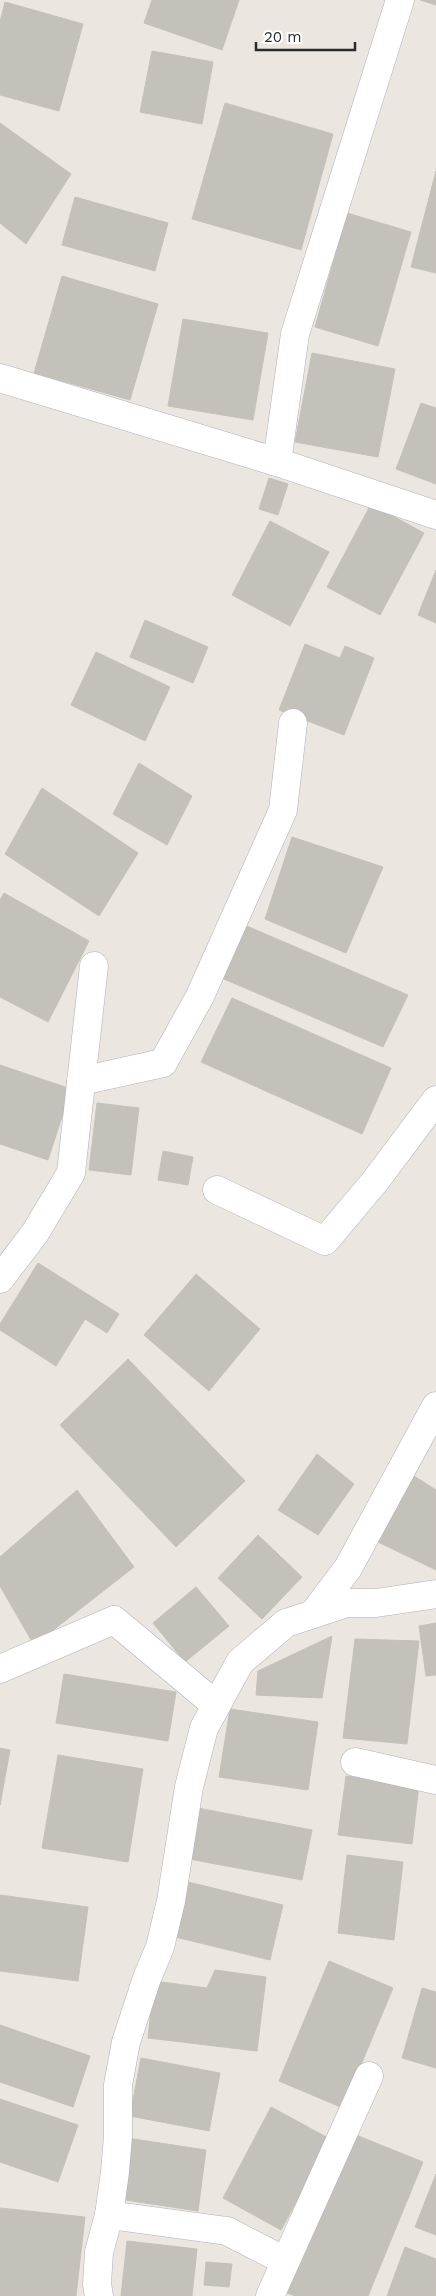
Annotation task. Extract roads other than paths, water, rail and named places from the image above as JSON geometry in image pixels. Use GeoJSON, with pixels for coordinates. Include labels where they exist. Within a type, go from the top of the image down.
{"type":"FeatureCollection","features":[{"type":"Feature","properties":{"kind":"street"},"geometry":{"type":"LineString","coordinates":[[277,462],[296,334],[400,0]]}},
{"type":"Feature","properties":{"kind":"street"},"geometry":{"type":"LineString","coordinates":[[0,378],[277,462],[436,515]]}},
{"type":"Feature","properties":{"kind":"street"},"geometry":{"type":"LineString","coordinates":[[81,1081],[163,1063],[200,996],[283,810],[293,723]]}},
{"type":"Feature","properties":{"kind":"street"},"geometry":{"type":"LineString","coordinates":[[0,1279],[35,1233],[71,1172],[94,966]]}},
{"type":"Feature","properties":{"kind":"street"},"geometry":{"type":"LineString","coordinates":[[217,1190],[326,1241],[376,1180],[436,1100]]}},
{"type":"Feature","properties":{"kind":"street"},"geometry":{"type":"LineString","coordinates":[[314,1613],[348,1568],[436,1406]]}},
{"type":"Feature","properties":{"kind":"street"},"geometry":{"type":"LineString","coordinates":[[99,2296],[97,2284],[99,2252],[109,2215],[118,2136],[118,2085],[126,2042],[146,1978],[160,1947],[171,1901],[189,1787],[204,1728],[240,1662],[286,1623],[347,1602],[376,1603],[436,1594]]}},
{"type":"Feature","properties":{"kind":"street"},"geometry":{"type":"LineString","coordinates":[[0,1670],[114,1620],[216,1705]]}},
{"type":"Feature","properties":{"kind":"street"},"geometry":{"type":"LineString","coordinates":[[355,1762],[436,1780]]}},
{"type":"Feature","properties":{"kind":"street"},"geometry":{"type":"LineString","coordinates":[[270,2296],[369,2076]]}},
{"type":"Feature","properties":{"kind":"street"},"geometry":{"type":"LineString","coordinates":[[109,2215],[227,2231],[285,2261]]}}]}
